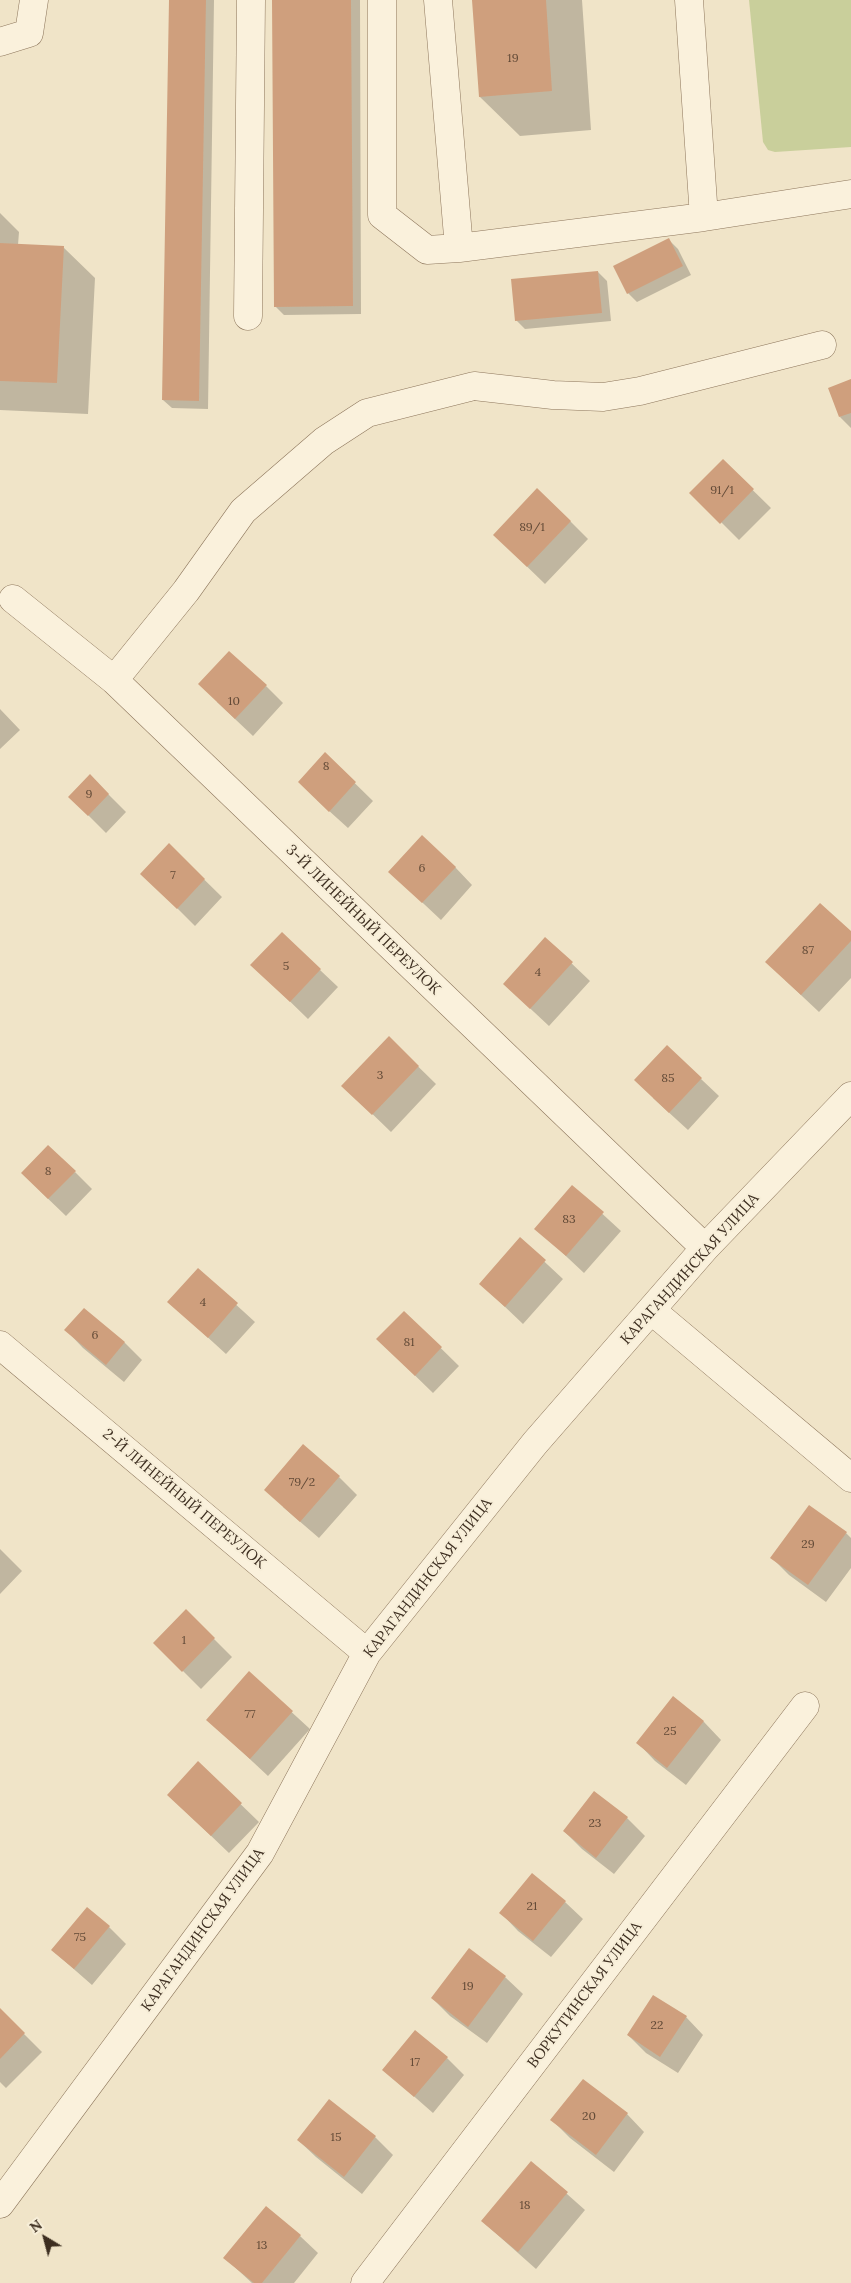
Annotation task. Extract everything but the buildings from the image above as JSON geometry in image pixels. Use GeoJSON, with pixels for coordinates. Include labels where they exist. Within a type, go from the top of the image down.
{"type":"FeatureCollection","features":[{"type":"Feature","properties":{"kind":"street"},"geometry":{"type":"LineString","coordinates":[[0,42],[29,33],[34,0]]}},
{"type":"Feature","properties":{"kind":"street"},"geometry":{"type":"LineString","coordinates":[[248,316],[251,0]]}},
{"type":"Feature","properties":{"kind":"street"},"geometry":{"type":"LineString","coordinates":[[382,0],[382,215],[427,250],[459,248],[704,217],[851,194]]}},
{"type":"Feature","properties":{"kind":"street"},"geometry":{"type":"LineString","coordinates":[[438,0],[459,248]]}},
{"type":"Feature","properties":{"kind":"street"},"geometry":{"type":"LineString","coordinates":[[689,0],[704,217]]}},
{"type":"Feature","properties":{"kind":"street"},"geometry":{"type":"LineString","coordinates":[[114,680],[186,591],[243,511],[324,441],[367,412],[474,386],[553,395],[602,397],[640,391],[822,345]]}},
{"type":"Feature","properties":{"kind":"street","name":"3-Й ЛИНЕЙНЫЙ ПЕРЕУЛОК"},"geometry":{"type":"LineString","coordinates":[[13,599],[114,680],[705,1248]]}},
{"type":"Feature","properties":{"kind":"street","name":"КАРАГАНДИНСКАЯ УЛИЦА"},"geometry":{"type":"LineString","coordinates":[[0,2204],[260,1853],[367,1653],[535,1442],[705,1248],[851,1096]]}},
{"type":"Feature","properties":{"kind":"street"},"geometry":{"type":"LineString","coordinates":[[652,1310],[851,1478]]}},
{"type":"Feature","properties":{"kind":"street","name":"2-Й ЛИНЕЙНЫЙ ПЕРЕУЛОК"},"geometry":{"type":"LineString","coordinates":[[0,1345],[367,1653]]}},
{"type":"Feature","properties":{"kind":"street","name":"ВОРКУТИНСКАЯ УЛИЦА"},"geometry":{"type":"LineString","coordinates":[[365,2283],[804,1706]]}},
{"type":"Feature","properties":{"kind":"green space"},"geometry":{"type":"Polygon","coordinates":[[[749,0],[851,0],[851,147],[775,152],[768,150],[763,142],[749,0]]]}}]}
